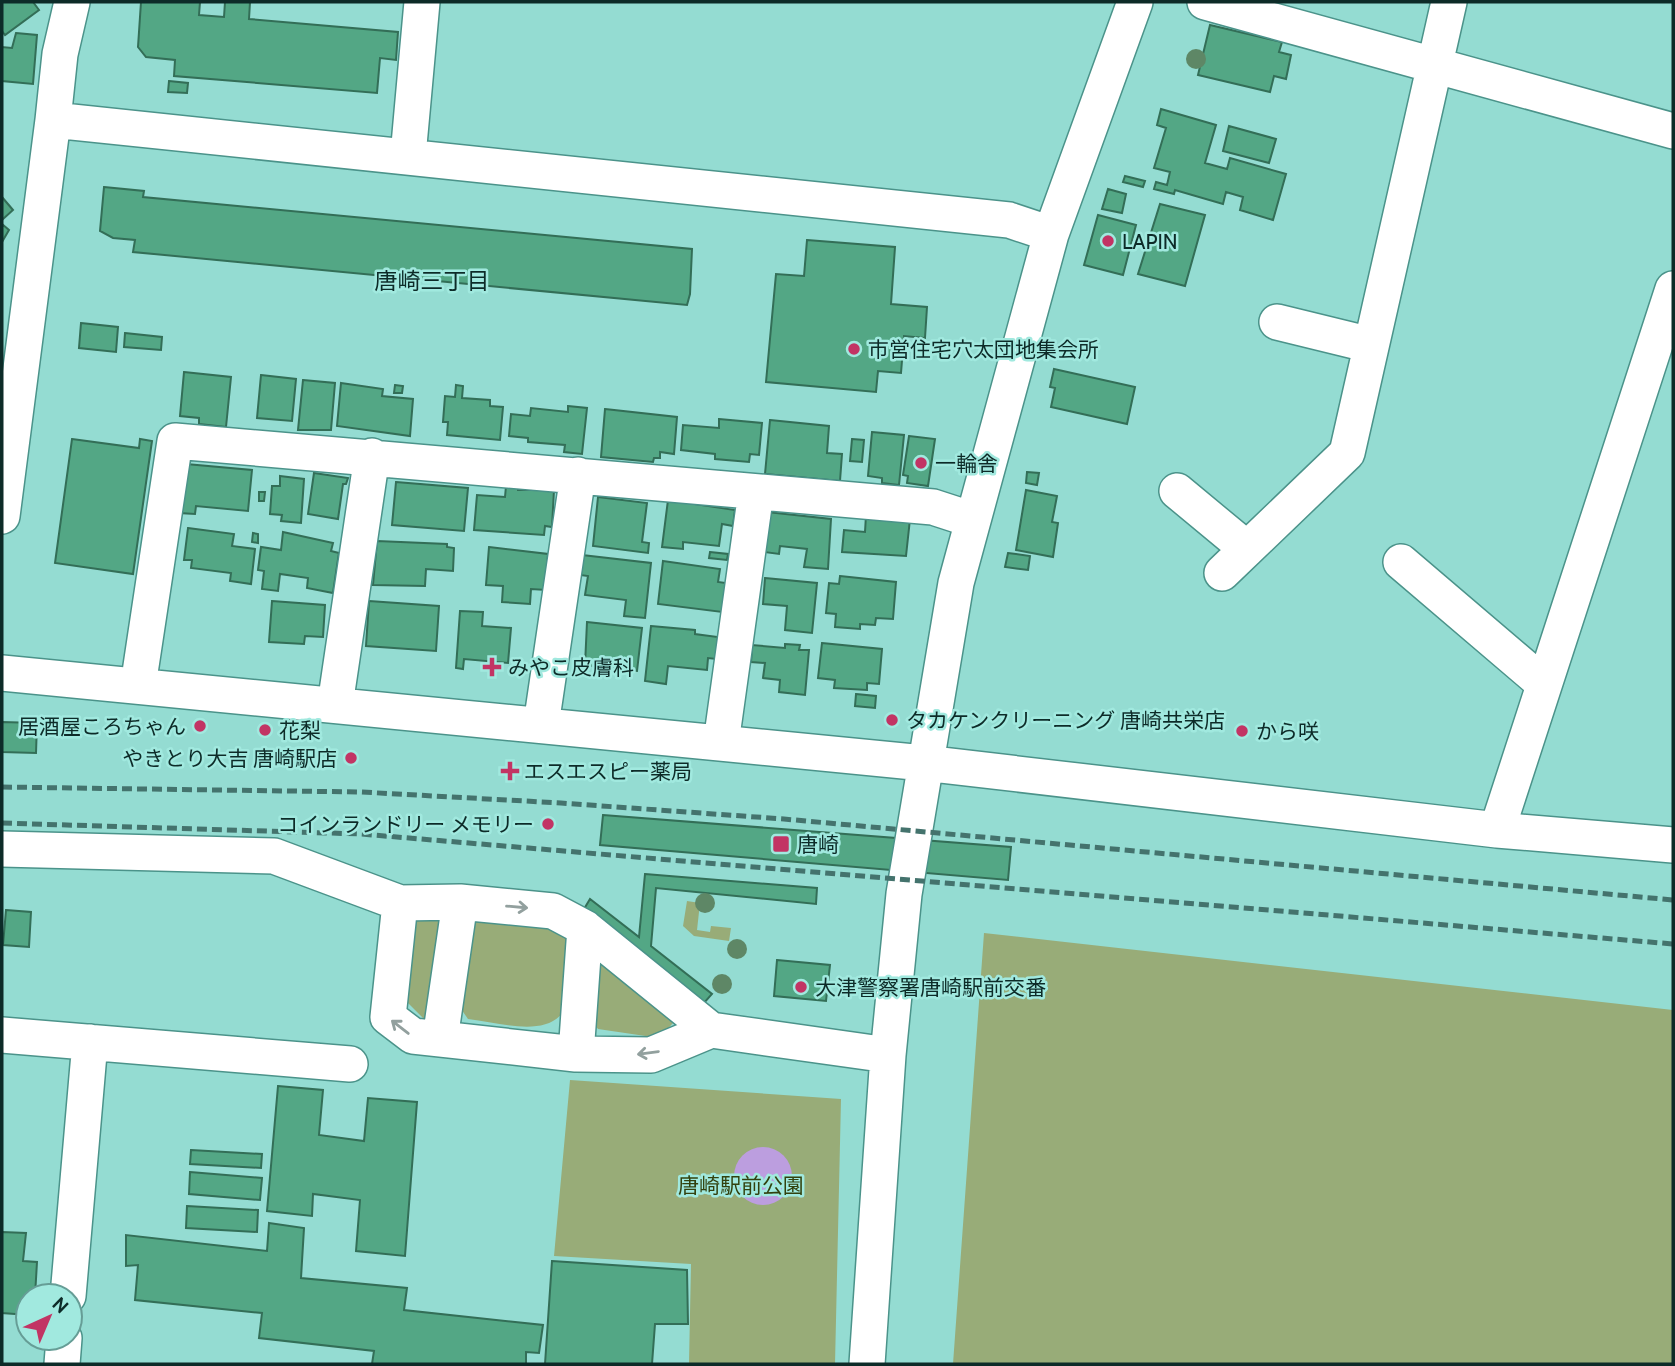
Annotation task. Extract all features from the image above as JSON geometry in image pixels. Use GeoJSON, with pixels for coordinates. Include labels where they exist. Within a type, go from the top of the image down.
{"type":"FeatureCollection","features":[{"type":"Feature","properties":{"kind":"street"},"geometry":{"type":"LineString","coordinates":[[2,516],[60,54],[72,2]]}},
{"type":"Feature","properties":{"kind":"street"},"geometry":{"type":"LineString","coordinates":[[408,156],[422,2]]}},
{"type":"Feature","properties":{"kind":"street"},"geometry":{"type":"LineString","coordinates":[[867,1364],[888,1055],[904,894],[956,583],[1051,234],[1135,2]]}},
{"type":"Feature","properties":{"kind":"street"},"geometry":{"type":"LineString","coordinates":[[1205,2],[1673,131]]}},
{"type":"Feature","properties":{"kind":"street"},"geometry":{"type":"LineString","coordinates":[[1177,491],[1235,561],[1347,453],[1449,2]]}},
{"type":"Feature","properties":{"kind":"street"},"geometry":{"type":"LineString","coordinates":[[53,120],[1009,220],[1051,234]]}},
{"type":"Feature","properties":{"kind":"street"},"geometry":{"type":"LineString","coordinates":[[1497,830],[1673,289]]}},
{"type":"Feature","properties":{"kind":"street"},"geometry":{"type":"LineString","coordinates":[[1277,321],[1371,345]]}},
{"type":"Feature","properties":{"kind":"street"},"geometry":{"type":"LineString","coordinates":[[138,686],[175,440],[933,507],[973,520]]}},
{"type":"Feature","properties":{"kind":"street"},"geometry":{"type":"LineString","coordinates":[[335,705],[372,456]]}},
{"type":"Feature","properties":{"kind":"street"},"geometry":{"type":"LineString","coordinates":[[541,725],[578,475]]}},
{"type":"Feature","properties":{"kind":"street"},"geometry":{"type":"LineString","coordinates":[[721,743],[756,492]]}},
{"type":"Feature","properties":{"kind":"street"},"geometry":{"type":"LineString","coordinates":[[1401,562],[1544,684]]}},
{"type":"Feature","properties":{"kind":"street"},"geometry":{"type":"LineString","coordinates":[[2,673],[924,763],[1497,830],[1673,845]]}},
{"type":"Feature","properties":{"kind":"street"},"geometry":{"type":"LineString","coordinates":[[2,849],[274,856],[400,903],[460,902],[554,911],[585,928],[711,1030]]}},
{"type":"Feature","properties":{"kind":"street"},"geometry":{"type":"LineString","coordinates":[[440,1039],[460,902]]}},
{"type":"Feature","properties":{"kind":"street"},"geometry":{"type":"LineString","coordinates":[[400,903],[388,1017],[413,1036],[576,1054],[651,1055],[711,1030],[888,1055]]}},
{"type":"Feature","properties":{"kind":"street"},"geometry":{"type":"LineString","coordinates":[[576,1054],[585,928]]}},
{"type":"Feature","properties":{"kind":"street"},"geometry":{"type":"LineString","coordinates":[[2,1035],[350,1064]]}},
{"type":"Feature","properties":{"kind":"street"},"geometry":{"type":"LineString","coordinates":[[69,1282],[90,1042]]}},
{"type":"Feature","properties":{"kind":"green space"},"geometry":{"type":"Polygon","coordinates":[[[687,901],[700,903],[697,930],[710,932],[711,926],[731,928],[729,941],[694,936],[683,926],[687,901]]]}},
{"type":"Feature","properties":{"kind":"green space"},"geometry":{"type":"Polygon","coordinates":[[[422,911],[442,912],[425,1020],[407,1002],[410,931],[422,911]]]}},
{"type":"Feature","properties":{"kind":"green space"},"geometry":{"type":"Polygon","coordinates":[[[472,914],[562,924],[572,944],[574,963],[569,1001],[561,1014],[550,1022],[536,1026],[503,1025],[468,1019],[459,1006],[472,914]]]}},
{"type":"Feature","properties":{"kind":"green space"},"geometry":{"type":"Polygon","coordinates":[[[984,933],[1673,1010],[1673,1364],[953,1364],[984,933]]]}},
{"type":"Feature","properties":{"kind":"green space"},"geometry":{"type":"Polygon","coordinates":[[[601,958],[674,1022],[659,1038],[598,1029],[590,1019],[601,958]]]}},
{"type":"Feature","properties":{"kind":"green space","name":"唐崎駅前公園"},"geometry":{"type":"Polygon","coordinates":[[[570,1080],[841,1099],[835,1364],[689,1364],[691,1264],[554,1256],[570,1080]]]}},
{"type":"Feature","properties":{"kind":"shaded area"},"geometry":{"type":"Polygon","coordinates":[[[763,1147],[774,1149],[787,1160],[792,1176],[790,1187],[779,1200],[763,1205],[752,1203],[739,1192],[734,1176],[736,1165],[747,1152],[763,1147]]]}},
{"type":"Feature","properties":{"kind":"building"},"geometry":{"type":"Polygon","coordinates":[[[2,2],[33,2],[39,10],[5,35],[2,31],[2,2]]]}},
{"type":"Feature","properties":{"kind":"building"},"geometry":{"type":"Polygon","coordinates":[[[141,2],[200,2],[199,15],[224,17],[225,2],[250,2],[249,19],[398,32],[396,60],[380,58],[377,93],[174,76],[175,60],[146,57],[138,47],[141,2]]]}},
{"type":"Feature","properties":{"kind":"building"},"geometry":{"type":"Polygon","coordinates":[[[1210,25],[1282,42],[1279,52],[1291,55],[1286,79],[1274,76],[1270,92],[1198,75],[1210,25]]]}},
{"type":"Feature","properties":{"kind":"building"},"geometry":{"type":"Polygon","coordinates":[[[16,33],[37,35],[33,84],[2,81],[2,47],[12,48],[16,33]]]}},
{"type":"Feature","properties":{"kind":"building"},"geometry":{"type":"Polygon","coordinates":[[[169,81],[188,83],[187,93],[168,92],[169,81]]]}},
{"type":"Feature","properties":{"kind":"building"},"geometry":{"type":"Polygon","coordinates":[[[1161,109],[1216,125],[1205,163],[1227,169],[1230,158],[1286,174],[1273,220],[1240,210],[1243,197],[1226,192],[1223,204],[1175,190],[1174,194],[1154,189],[1156,182],[1167,185],[1170,172],[1154,168],[1166,128],[1157,125],[1161,109]]]}},
{"type":"Feature","properties":{"kind":"building"},"geometry":{"type":"Polygon","coordinates":[[[1229,126],[1276,139],[1269,163],[1223,151],[1229,126]]]}},
{"type":"Feature","properties":{"kind":"building"},"geometry":{"type":"Polygon","coordinates":[[[1125,176],[1145,181],[1143,187],[1123,182],[1125,176]]]}},
{"type":"Feature","properties":{"kind":"building"},"geometry":{"type":"Polygon","coordinates":[[[104,187],[144,191],[143,197],[692,249],[690,294],[687,305],[133,252],[135,240],[113,238],[100,231],[104,187]]]}},
{"type":"Feature","properties":{"kind":"building"},"geometry":{"type":"Polygon","coordinates":[[[1108,189],[1126,194],[1122,213],[1102,209],[1108,189]]]}},
{"type":"Feature","properties":{"kind":"building"},"geometry":{"type":"Polygon","coordinates":[[[2,197],[13,210],[2,220],[2,197]]]}},
{"type":"Feature","properties":{"kind":"building"},"geometry":{"type":"Polygon","coordinates":[[[1160,204],[1205,215],[1185,286],[1138,274],[1160,204]]]}},
{"type":"Feature","properties":{"kind":"building"},"geometry":{"type":"Polygon","coordinates":[[[1098,215],[1136,225],[1123,275],[1084,265],[1098,215]]]}},
{"type":"Feature","properties":{"kind":"building"},"geometry":{"type":"Polygon","coordinates":[[[2,224],[9,230],[2,242],[2,224]]]}},
{"type":"Feature","properties":{"kind":"building"},"geometry":{"type":"Polygon","coordinates":[[[807,240],[895,247],[891,304],[927,307],[925,338],[904,336],[901,373],[878,371],[876,392],[766,382],[776,274],[804,276],[807,240]]]}},
{"type":"Feature","properties":{"kind":"building"},"geometry":{"type":"Polygon","coordinates":[[[81,323],[118,327],[116,352],[79,348],[81,323]]]}},
{"type":"Feature","properties":{"kind":"building"},"geometry":{"type":"Polygon","coordinates":[[[125,333],[162,337],[161,350],[124,347],[125,333]]]}},
{"type":"Feature","properties":{"kind":"building"},"geometry":{"type":"Polygon","coordinates":[[[1054,369],[1135,387],[1127,424],[1051,407],[1055,388],[1050,387],[1054,369]]]}},
{"type":"Feature","properties":{"kind":"building"},"geometry":{"type":"Polygon","coordinates":[[[184,372],[231,377],[226,427],[199,424],[199,418],[180,416],[184,372]]]}},
{"type":"Feature","properties":{"kind":"building"},"geometry":{"type":"Polygon","coordinates":[[[261,375],[296,379],[292,421],[257,418],[261,375]]]}},
{"type":"Feature","properties":{"kind":"building"},"geometry":{"type":"Polygon","coordinates":[[[303,380],[335,383],[331,430],[298,430],[303,380]]]}},
{"type":"Feature","properties":{"kind":"building"},"geometry":{"type":"Polygon","coordinates":[[[341,383],[383,389],[382,396],[413,399],[410,436],[337,426],[341,383]]]}},
{"type":"Feature","properties":{"kind":"building"},"geometry":{"type":"Polygon","coordinates":[[[395,385],[403,386],[402,393],[394,393],[395,385]]]}},
{"type":"Feature","properties":{"kind":"building"},"geometry":{"type":"Polygon","coordinates":[[[456,385],[463,386],[462,398],[490,400],[490,406],[503,407],[500,440],[447,435],[448,422],[443,422],[445,396],[455,397],[456,385]]]}},
{"type":"Feature","properties":{"kind":"building"},"geometry":{"type":"Polygon","coordinates":[[[568,406],[587,408],[582,454],[564,452],[565,445],[528,442],[528,438],[509,436],[511,414],[530,416],[531,408],[568,412],[568,406]]]}},
{"type":"Feature","properties":{"kind":"building"},"geometry":{"type":"Polygon","coordinates":[[[605,409],[677,417],[674,454],[660,452],[660,458],[654,458],[653,462],[601,457],[605,409]]]}},
{"type":"Feature","properties":{"kind":"building"},"geometry":{"type":"Polygon","coordinates":[[[719,419],[762,423],[759,455],[750,454],[749,462],[715,459],[715,454],[681,450],[683,425],[719,428],[719,419]]]}},
{"type":"Feature","properties":{"kind":"building"},"geometry":{"type":"Polygon","coordinates":[[[770,420],[829,426],[827,453],[842,454],[840,481],[765,474],[770,420]]]}},
{"type":"Feature","properties":{"kind":"building"},"geometry":{"type":"Polygon","coordinates":[[[872,432],[904,435],[899,485],[882,483],[882,478],[868,476],[872,432]]]}},
{"type":"Feature","properties":{"kind":"building"},"geometry":{"type":"Polygon","coordinates":[[[909,436],[935,439],[928,486],[907,483],[908,476],[903,475],[909,436]]]}},
{"type":"Feature","properties":{"kind":"building"},"geometry":{"type":"Polygon","coordinates":[[[72,439],[139,448],[140,439],[152,441],[133,574],[55,563],[72,439]]]}},
{"type":"Feature","properties":{"kind":"building"},"geometry":{"type":"Polygon","coordinates":[[[852,439],[864,440],[862,462],[850,461],[852,439]]]}},
{"type":"Feature","properties":{"kind":"building"},"geometry":{"type":"Polygon","coordinates":[[[186,464],[252,470],[248,511],[196,506],[195,514],[179,513],[186,464]]]}},
{"type":"Feature","properties":{"kind":"building"},"geometry":{"type":"Polygon","coordinates":[[[1027,472],[1039,473],[1037,485],[1026,483],[1027,472]]]}},
{"type":"Feature","properties":{"kind":"building"},"geometry":{"type":"Polygon","coordinates":[[[314,473],[348,478],[346,484],[343,484],[338,519],[308,514],[314,473]]]}},
{"type":"Feature","properties":{"kind":"building"},"geometry":{"type":"Polygon","coordinates":[[[280,476],[304,479],[301,523],[281,521],[282,515],[270,514],[272,486],[280,486],[280,476]]]}},
{"type":"Feature","properties":{"kind":"building"},"geometry":{"type":"Polygon","coordinates":[[[396,482],[468,488],[464,531],[392,525],[396,482]]]}},
{"type":"Feature","properties":{"kind":"building"},"geometry":{"type":"Polygon","coordinates":[[[506,486],[518,487],[518,490],[554,490],[552,527],[545,526],[544,535],[474,530],[477,495],[505,497],[506,486]]]}},
{"type":"Feature","properties":{"kind":"building"},"geometry":{"type":"Polygon","coordinates":[[[1026,490],[1057,496],[1052,522],[1058,523],[1053,557],[1016,550],[1026,490]]]}},
{"type":"Feature","properties":{"kind":"building"},"geometry":{"type":"Polygon","coordinates":[[[259,492],[265,492],[264,501],[259,501],[259,492]]]}},
{"type":"Feature","properties":{"kind":"building"},"geometry":{"type":"Polygon","coordinates":[[[598,497],[647,503],[642,542],[649,543],[648,553],[593,546],[598,497]]]}},
{"type":"Feature","properties":{"kind":"building"},"geometry":{"type":"Polygon","coordinates":[[[668,500],[735,510],[733,526],[722,524],[719,546],[683,542],[683,549],[662,547],[668,500]]]}},
{"type":"Feature","properties":{"kind":"building"},"geometry":{"type":"Polygon","coordinates":[[[767,512],[831,519],[828,569],[804,567],[807,549],[780,546],[779,554],[764,552],[767,512]]]}},
{"type":"Feature","properties":{"kind":"building"},"geometry":{"type":"Polygon","coordinates":[[[866,515],[910,519],[906,556],[842,552],[844,530],[865,532],[866,515]]]}},
{"type":"Feature","properties":{"kind":"building"},"geometry":{"type":"Polygon","coordinates":[[[188,528],[234,534],[232,546],[255,549],[251,584],[230,581],[231,573],[191,568],[192,560],[184,560],[188,528]]]}},
{"type":"Feature","properties":{"kind":"building"},"geometry":{"type":"Polygon","coordinates":[[[283,532],[333,543],[331,551],[339,553],[333,593],[307,588],[308,578],[280,574],[278,591],[262,589],[264,571],[258,570],[261,547],[281,550],[283,532]]]}},
{"type":"Feature","properties":{"kind":"building"},"geometry":{"type":"Polygon","coordinates":[[[253,533],[258,534],[258,543],[252,542],[253,533]]]}},
{"type":"Feature","properties":{"kind":"building"},"geometry":{"type":"Polygon","coordinates":[[[377,541],[447,544],[447,547],[454,548],[453,571],[426,569],[425,586],[373,585],[377,541]]]}},
{"type":"Feature","properties":{"kind":"building"},"geometry":{"type":"Polygon","coordinates":[[[489,547],[548,554],[546,590],[531,589],[530,604],[502,602],[503,586],[486,585],[489,547]]]}},
{"type":"Feature","properties":{"kind":"building"},"geometry":{"type":"Polygon","coordinates":[[[710,552],[728,554],[727,560],[709,558],[710,552]]]}},
{"type":"Feature","properties":{"kind":"building"},"geometry":{"type":"Polygon","coordinates":[[[1008,553],[1030,556],[1028,570],[1005,567],[1008,553]]]}},
{"type":"Feature","properties":{"kind":"building"},"geometry":{"type":"Polygon","coordinates":[[[582,555],[651,563],[645,618],[624,616],[626,600],[585,595],[588,576],[580,575],[582,555]]]}},
{"type":"Feature","properties":{"kind":"building"},"geometry":{"type":"Polygon","coordinates":[[[663,561],[720,569],[718,582],[726,583],[722,612],[658,604],[663,561]]]}},
{"type":"Feature","properties":{"kind":"building"},"geometry":{"type":"Polygon","coordinates":[[[840,576],[896,582],[893,619],[876,618],[875,625],[860,624],[860,629],[835,627],[836,614],[826,613],[829,583],[839,584],[840,576]]]}},
{"type":"Feature","properties":{"kind":"building"},"geometry":{"type":"Polygon","coordinates":[[[765,578],[817,583],[812,633],[785,630],[787,606],[763,604],[765,578]]]}},
{"type":"Feature","properties":{"kind":"building"},"geometry":{"type":"Polygon","coordinates":[[[272,601],[325,605],[323,637],[305,636],[304,644],[269,642],[272,601]]]}},
{"type":"Feature","properties":{"kind":"building"},"geometry":{"type":"Polygon","coordinates":[[[369,601],[439,606],[436,651],[366,646],[369,601]]]}},
{"type":"Feature","properties":{"kind":"building"},"geometry":{"type":"Polygon","coordinates":[[[460,611],[483,612],[482,626],[511,628],[508,663],[464,659],[463,669],[456,668],[460,611]]]}},
{"type":"Feature","properties":{"kind":"building"},"geometry":{"type":"Polygon","coordinates":[[[587,622],[642,628],[637,671],[585,665],[587,622]]]}},
{"type":"Feature","properties":{"kind":"building"},"geometry":{"type":"Polygon","coordinates":[[[651,626],[695,630],[695,634],[718,637],[716,659],[708,658],[707,670],[668,666],[666,684],[645,681],[651,626]]]}},
{"type":"Feature","properties":{"kind":"building"},"geometry":{"type":"Polygon","coordinates":[[[822,643],[882,649],[879,684],[867,683],[867,690],[834,688],[835,680],[818,678],[822,643]]]}},
{"type":"Feature","properties":{"kind":"building"},"geometry":{"type":"Polygon","coordinates":[[[785,644],[800,645],[799,650],[809,650],[805,695],[779,692],[780,680],[763,678],[765,663],[751,662],[752,645],[785,648],[785,644]]]}},
{"type":"Feature","properties":{"kind":"building"},"geometry":{"type":"Polygon","coordinates":[[[856,694],[876,696],[875,708],[855,706],[856,694]]]}},
{"type":"Feature","properties":{"kind":"building"},"geometry":{"type":"Polygon","coordinates":[[[2,722],[37,723],[36,753],[2,752],[2,722]]]}},
{"type":"Feature","properties":{"kind":"building"},"geometry":{"type":"Polygon","coordinates":[[[603,815],[1011,847],[1008,880],[600,845],[603,815]]]}},
{"type":"Feature","properties":{"kind":"building"},"geometry":{"type":"Polygon","coordinates":[[[645,874],[817,888],[816,904],[656,888],[651,946],[712,994],[704,1003],[584,909],[590,899],[639,937],[645,874]]]}},
{"type":"Feature","properties":{"kind":"building"},"geometry":{"type":"Polygon","coordinates":[[[6,910],[31,912],[29,947],[3,945],[6,910]]]}},
{"type":"Feature","properties":{"kind":"building","name":"大津警察署唐崎駅前交番"},"geometry":{"type":"Polygon","coordinates":[[[777,960],[830,965],[826,1001],[774,996],[777,960]]]}},
{"type":"Feature","properties":{"kind":"building"},"geometry":{"type":"Polygon","coordinates":[[[278,1086],[323,1090],[319,1135],[364,1141],[368,1098],[417,1102],[405,1256],[356,1251],[360,1200],[313,1194],[312,1216],[267,1211],[278,1086]]]}},
{"type":"Feature","properties":{"kind":"building"},"geometry":{"type":"Polygon","coordinates":[[[191,1150],[262,1154],[261,1168],[190,1164],[191,1150]]]}},
{"type":"Feature","properties":{"kind":"building"},"geometry":{"type":"Polygon","coordinates":[[[190,1172],[262,1178],[260,1200],[189,1194],[190,1172]]]}},
{"type":"Feature","properties":{"kind":"building"},"geometry":{"type":"Polygon","coordinates":[[[187,1206],[258,1210],[257,1232],[186,1228],[187,1206]]]}},
{"type":"Feature","properties":{"kind":"building"},"geometry":{"type":"Polygon","coordinates":[[[269,1223],[304,1228],[301,1278],[407,1288],[404,1310],[543,1325],[539,1353],[526,1352],[526,1364],[372,1364],[374,1351],[259,1338],[262,1313],[135,1300],[138,1265],[126,1266],[126,1235],[267,1251],[269,1223]]]}},
{"type":"Feature","properties":{"kind":"building"},"geometry":{"type":"Polygon","coordinates":[[[2,1232],[26,1233],[23,1261],[37,1262],[36,1282],[14,1282],[14,1314],[2,1313],[2,1232]]]}},
{"type":"Feature","properties":{"kind":"building"},"geometry":{"type":"Polygon","coordinates":[[[552,1261],[687,1270],[688,1324],[655,1324],[652,1364],[545,1364],[552,1261]]]}},
{"type":"Feature","properties":{"kind":"railway"},"geometry":{"type":"LineString","coordinates":[[2,787],[361,792],[561,803],[784,819],[1673,900]]}},
{"type":"Feature","properties":{"kind":"railway"},"geometry":{"type":"LineString","coordinates":[[2,823],[361,834],[1673,944]]}},
{"type":"Feature","properties":{"kind":"place","name":"LAPIN"},"geometry":{"type":"Point","coordinates":[1108,241]}},
{"type":"Feature","properties":{"kind":"place","name":"市営住宅穴太団地集会所"},"geometry":{"type":"Point","coordinates":[854,349]}},
{"type":"Feature","properties":{"kind":"place","name":"一輪舎"},"geometry":{"type":"Point","coordinates":[921,463]}},
{"type":"Feature","properties":{"kind":"place","name":"みやこ皮膚科"},"geometry":{"type":"Point","coordinates":[492,667]}},
{"type":"Feature","properties":{"kind":"place","name":"タカケンクリーニング 唐崎共栄店"},"geometry":{"type":"Point","coordinates":[892,720]}},
{"type":"Feature","properties":{"kind":"place","name":"居酒屋ころちゃん"},"geometry":{"type":"Point","coordinates":[200,726]}},
{"type":"Feature","properties":{"kind":"place","name":"花梨"},"geometry":{"type":"Point","coordinates":[265,730]}},
{"type":"Feature","properties":{"kind":"place","name":"から咲"},"geometry":{"type":"Point","coordinates":[1242,731]}},
{"type":"Feature","properties":{"kind":"place","name":"やきとり大吉 唐崎駅店"},"geometry":{"type":"Point","coordinates":[351,758]}},
{"type":"Feature","properties":{"kind":"place","name":"エスエスピー薬局"},"geometry":{"type":"Point","coordinates":[510,771]}},
{"type":"Feature","properties":{"kind":"place","name":"コインランドリー メモリー"},"geometry":{"type":"Point","coordinates":[548,824]}},
{"type":"Feature","properties":{"kind":"place","name":"唐崎"},"geometry":{"type":"Point","coordinates":[781,844]}},
{"type":"Feature","properties":{"kind":"place","name":"大津警察署唐崎駅前交番"},"geometry":{"type":"Point","coordinates":[801,987]}},
{"type":"Feature","properties":{"kind":"district","name":"唐崎三丁目"},"geometry":{"type":"Point","coordinates":[432,281]}}]}
